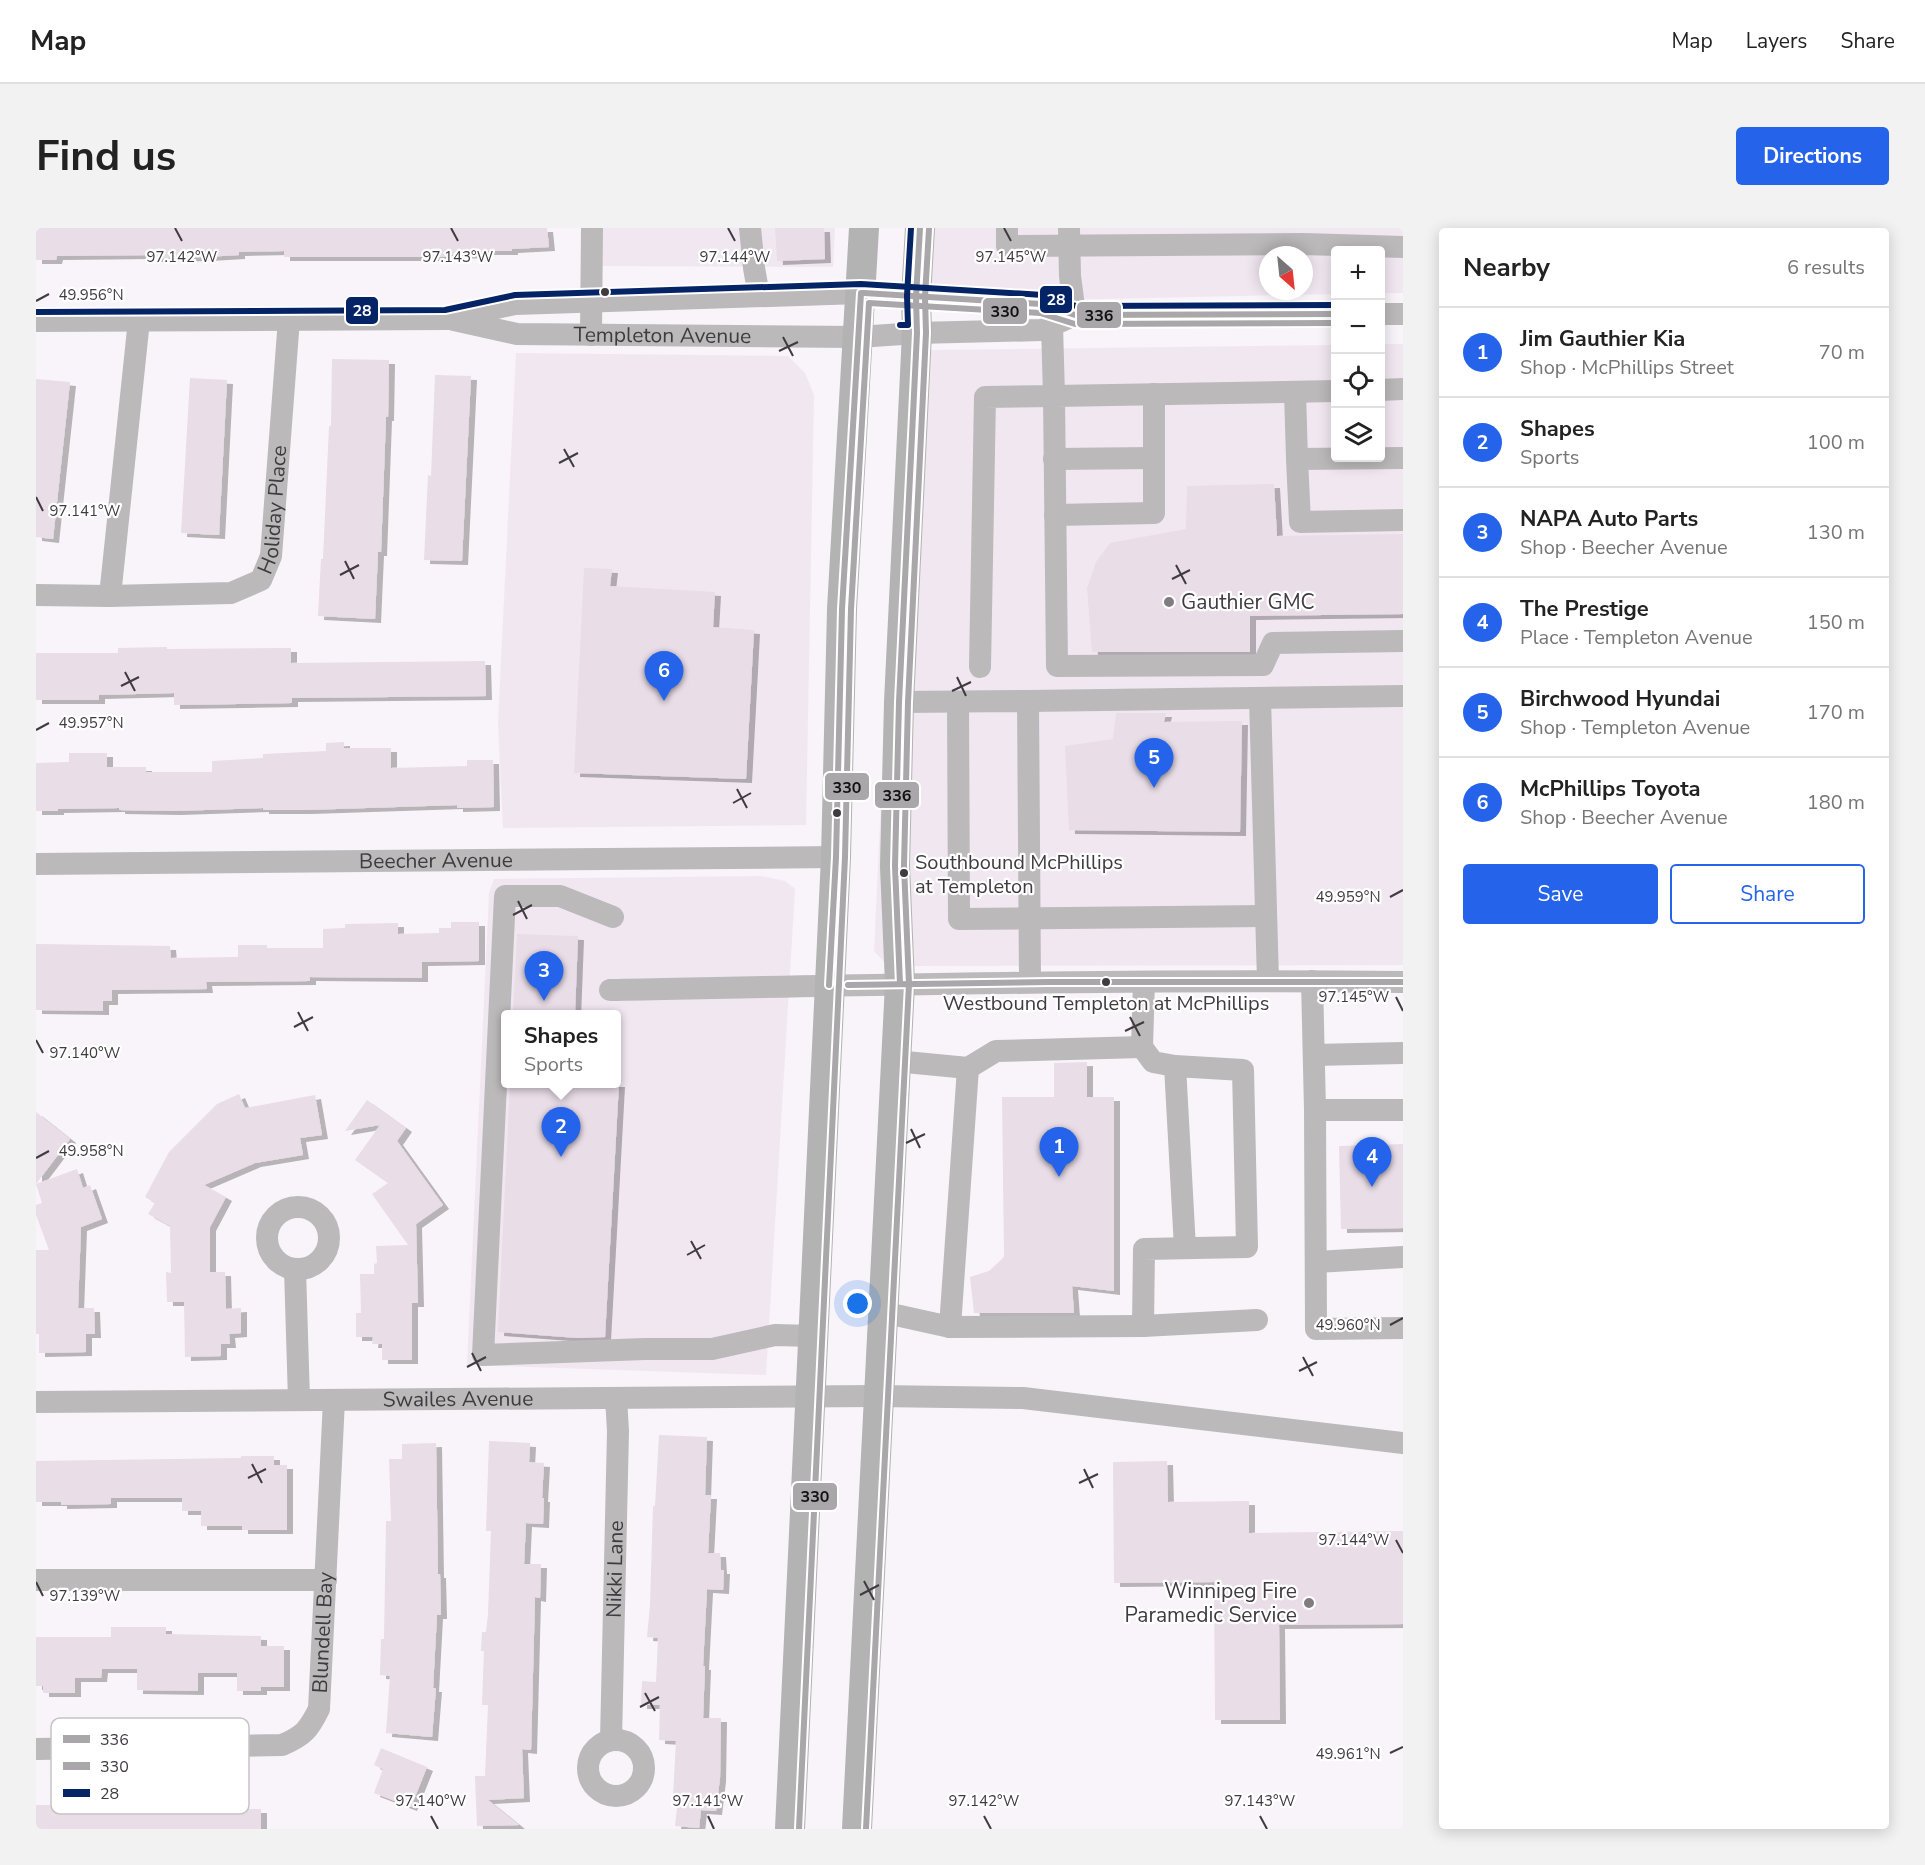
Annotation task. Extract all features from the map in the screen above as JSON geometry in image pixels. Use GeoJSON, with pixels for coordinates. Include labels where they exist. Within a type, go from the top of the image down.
{"type":"FeatureCollection","features":[{"type":"Feature","properties":{"kind":"main road"},"geometry":{"type":"LineString","coordinates":[[790,1829],[836,857],[842,609],[864,228]]}},
{"type":"Feature","properties":{"kind":"main road"},"geometry":{"type":"LineString","coordinates":[[857,1829],[900,984],[895,866],[899,702],[920,228]]}},
{"type":"Feature","properties":{"kind":"street"},"geometry":{"type":"LineString","coordinates":[[591,335],[592,228]]}},
{"type":"Feature","properties":{"kind":"street"},"geometry":{"type":"LineString","coordinates":[[750,228],[753,268],[759,296]]}},
{"type":"Feature","properties":{"kind":"street"},"geometry":{"type":"LineString","coordinates":[[1007,228],[1007,246],[1069,237],[1304,244],[1395,241]]}},
{"type":"Feature","properties":{"kind":"street"},"geometry":{"type":"LineString","coordinates":[[1069,237],[1075,315],[1331,314]]}},
{"type":"Feature","properties":{"kind":"street","name":"Templeton Avenue"},"geometry":{"type":"LineString","coordinates":[[446,319],[515,304],[861,293],[1042,304],[1075,315]]}},
{"type":"Feature","properties":{"kind":"street"},"geometry":{"type":"LineString","coordinates":[[1385,314],[1403,314]]}},
{"type":"Feature","properties":{"kind":"street","name":"Templeton Avenue"},"geometry":{"type":"LineString","coordinates":[[36,321],[446,319],[517,334],[858,337],[1042,330],[1075,315]]}},
{"type":"Feature","properties":{"kind":"street","name":"Holiday Place"},"geometry":{"type":"LineString","coordinates":[[36,596],[231,593],[261,580],[271,556],[289,319]]}},
{"type":"Feature","properties":{"kind":"street"},"geometry":{"type":"LineString","coordinates":[[110,596],[139,320]]}},
{"type":"Feature","properties":{"kind":"street"},"geometry":{"type":"LineString","coordinates":[[1052,325],[1057,666],[1263,664],[1273,643],[1403,641]]}},
{"type":"Feature","properties":{"kind":"street"},"geometry":{"type":"LineString","coordinates":[[1385,390],[1403,389]]}},
{"type":"Feature","properties":{"kind":"street"},"geometry":{"type":"LineString","coordinates":[[980,667],[985,397],[1331,391]]}},
{"type":"Feature","properties":{"kind":"street"},"geometry":{"type":"LineString","coordinates":[[1295,392],[1300,522],[1403,520]]}},
{"type":"Feature","properties":{"kind":"street"},"geometry":{"type":"LineString","coordinates":[[1056,515],[1154,513],[1154,394]]}},
{"type":"Feature","properties":{"kind":"street"},"geometry":{"type":"LineString","coordinates":[[1054,459],[1153,458]]}},
{"type":"Feature","properties":{"kind":"street"},"geometry":{"type":"LineString","coordinates":[[1297,459],[1403,458]]}},
{"type":"Feature","properties":{"kind":"street"},"geometry":{"type":"LineString","coordinates":[[899,702],[1403,696]]}},
{"type":"Feature","properties":{"kind":"street"},"geometry":{"type":"LineString","coordinates":[[1260,698],[1268,981]]}},
{"type":"Feature","properties":{"kind":"street"},"geometry":{"type":"LineString","coordinates":[[1028,701],[1030,982]]}},
{"type":"Feature","properties":{"kind":"street"},"geometry":{"type":"LineString","coordinates":[[958,702],[959,919],[1266,916]]}},
{"type":"Feature","properties":{"kind":"street","name":"Beecher Avenue"},"geometry":{"type":"LineString","coordinates":[[36,864],[836,857]]}},
{"type":"Feature","properties":{"kind":"street"},"geometry":{"type":"LineString","coordinates":[[613,917],[560,896],[505,896],[483,1355],[712,1349],[775,1335],[813,1336]]}},
{"type":"Feature","properties":{"kind":"street"},"geometry":{"type":"LineString","coordinates":[[1312,981],[1316,1329],[1403,1328]]}},
{"type":"Feature","properties":{"kind":"street"},"geometry":{"type":"LineString","coordinates":[[610,990],[1030,982],[1403,982]]}},
{"type":"Feature","properties":{"kind":"street"},"geometry":{"type":"LineString","coordinates":[[1143,1326],[1144,1249],[1247,1247],[1243,1070],[1175,1066],[1152,1062],[1142,1047],[1144,982]]}},
{"type":"Feature","properties":{"kind":"street"},"geometry":{"type":"LineString","coordinates":[[895,1061],[968,1068],[996,1051],[1142,1047]]}},
{"type":"Feature","properties":{"kind":"street"},"geometry":{"type":"LineString","coordinates":[[1314,1055],[1403,1053]]}},
{"type":"Feature","properties":{"kind":"street"},"geometry":{"type":"LineString","coordinates":[[1175,1066],[1185,1248]]}},
{"type":"Feature","properties":{"kind":"street"},"geometry":{"type":"LineString","coordinates":[[950,1327],[968,1068]]}},
{"type":"Feature","properties":{"kind":"street"},"geometry":{"type":"LineString","coordinates":[[1315,1110],[1403,1110]]}},
{"type":"Feature","properties":{"kind":"street"},"geometry":{"type":"LineString","coordinates":[[1316,1262],[1403,1257]]}},
{"type":"Feature","properties":{"kind":"street"},"geometry":{"type":"LineString","coordinates":[[295,1269],[299,1400]]}},
{"type":"Feature","properties":{"kind":"street"},"geometry":{"type":"LineString","coordinates":[[882,1312],[950,1327],[1143,1326],[1257,1320]]}},
{"type":"Feature","properties":{"kind":"street","name":"Swailes Avenue"},"geometry":{"type":"LineString","coordinates":[[36,1402],[878,1396],[1023,1398],[1403,1443]]}},
{"type":"Feature","properties":{"kind":"street","name":"Nikki Lane"},"geometry":{"type":"LineString","coordinates":[[611,1740],[618,1431],[616,1398]]}},
{"type":"Feature","properties":{"kind":"street","name":"Blundell Bay"},"geometry":{"type":"LineString","coordinates":[[249,1746],[282,1745],[296,1739],[309,1729],[319,1709],[334,1400]]}},
{"type":"Feature","properties":{"kind":"street"},"geometry":{"type":"LineString","coordinates":[[36,1580],[326,1580]]}},
{"type":"Feature","properties":{"kind":"street","name":"Blundell Bay"},"geometry":{"type":"LineString","coordinates":[[36,1749],[51,1749]]}},
{"type":"Feature","properties":{"kind":"shaded area"},"geometry":{"type":"Polygon","coordinates":[[[598,228],[835,228],[833,267],[598,266],[598,228]]]}},
{"type":"Feature","properties":{"kind":"shaded area"},"geometry":{"type":"Polygon","coordinates":[[[923,228],[1403,228],[1403,293],[1385,293],[1385,246],[1331,246],[1331,294],[1313,294],[1313,246],[1259,246],[1259,296],[920,303],[923,228]]]}},
{"type":"Feature","properties":{"kind":"shaded area"},"geometry":{"type":"Polygon","coordinates":[[[1385,344],[1403,344],[1403,965],[905,966],[886,964],[874,951],[901,378],[927,350],[1331,345],[1331,462],[1385,462],[1385,344]]]}},
{"type":"Feature","properties":{"kind":"shaded area"},"geometry":{"type":"Polygon","coordinates":[[[516,353],[788,356],[805,373],[814,395],[806,825],[503,828],[498,723],[516,353]]]}},
{"type":"Feature","properties":{"kind":"shaded area"},"geometry":{"type":"Polygon","coordinates":[[[761,876],[785,881],[795,889],[766,1375],[467,1365],[489,893],[494,879],[761,876]]]}},
{"type":"Feature","properties":{"kind":"building"},"geometry":{"type":"Polygon","coordinates":[[[36,228],[547,228],[549,247],[486,251],[486,254],[448,255],[448,257],[284,257],[284,251],[239,252],[239,255],[205,257],[57,256],[56,260],[36,260],[36,228]]]}},
{"type":"Feature","properties":{"kind":"building"},"geometry":{"type":"Polygon","coordinates":[[[775,228],[824,228],[825,259],[777,261],[775,228]]]}},
{"type":"Feature","properties":{"kind":"building"},"geometry":{"type":"Polygon","coordinates":[[[332,359],[389,360],[381,552],[378,552],[375,619],[318,616],[329,426],[331,426],[332,359]]]}},
{"type":"Feature","properties":{"kind":"building"},"geometry":{"type":"Polygon","coordinates":[[[435,375],[471,376],[462,561],[424,560],[428,475],[431,476],[435,375]]]}},
{"type":"Feature","properties":{"kind":"building"},"geometry":{"type":"Polygon","coordinates":[[[190,378],[227,380],[219,535],[181,533],[190,378]]]}},
{"type":"Feature","properties":{"kind":"building"},"geometry":{"type":"Polygon","coordinates":[[[36,379],[70,382],[53,539],[36,537],[36,379]]]}},
{"type":"Feature","properties":{"kind":"building"},"geometry":{"type":"Polygon","coordinates":[[[1274,484],[1277,536],[1403,534],[1403,614],[1250,616],[1250,652],[1092,652],[1087,588],[1096,562],[1110,543],[1186,529],[1187,486],[1274,484]]]}},
{"type":"Feature","properties":{"kind":"building"},"geometry":{"type":"Polygon","coordinates":[[[584,568],[612,569],[610,586],[715,592],[713,627],[754,630],[746,779],[574,773],[584,568]]]}},
{"type":"Feature","properties":{"kind":"building"},"geometry":{"type":"Polygon","coordinates":[[[167,647],[167,649],[291,648],[291,663],[485,661],[486,696],[292,698],[292,703],[174,705],[174,693],[99,695],[99,700],[36,700],[36,653],[118,653],[118,648],[167,647]]]}},
{"type":"Feature","properties":{"kind":"building"},"geometry":{"type":"Polygon","coordinates":[[[1116,713],[1166,713],[1164,722],[1242,721],[1240,832],[1069,830],[1065,746],[1113,739],[1116,713]]]}},
{"type":"Feature","properties":{"kind":"building"},"geometry":{"type":"Polygon","coordinates":[[[344,742],[344,748],[391,748],[391,768],[467,766],[467,760],[493,760],[494,807],[457,808],[457,805],[306,810],[263,810],[263,808],[175,811],[119,810],[119,808],[36,811],[36,763],[69,762],[69,753],[107,753],[107,767],[146,767],[146,772],[212,772],[212,761],[263,758],[263,754],[326,751],[326,743],[344,742]]]}},
{"type":"Feature","properties":{"kind":"building"},"geometry":{"type":"Polygon","coordinates":[[[451,922],[479,922],[479,961],[422,962],[422,978],[310,977],[310,981],[206,982],[207,989],[112,990],[112,1001],[103,1001],[103,1011],[36,1010],[36,944],[170,946],[171,958],[238,957],[238,945],[267,945],[267,948],[323,948],[323,929],[345,928],[345,924],[398,923],[398,934],[439,933],[439,928],[451,928],[451,922]]]}},
{"type":"Feature","properties":{"kind":"building"},"geometry":{"type":"Polygon","coordinates":[[[517,934],[578,936],[575,1010],[513,1010],[517,934]]]}},
{"type":"Feature","properties":{"kind":"building"},"geometry":{"type":"Polygon","coordinates":[[[1087,1062],[1087,1097],[1114,1097],[1114,1291],[1072,1286],[1074,1313],[974,1313],[970,1277],[989,1271],[1004,1257],[1002,1097],[1054,1097],[1054,1063],[1087,1062]]]}},
{"type":"Feature","properties":{"kind":"building"},"geometry":{"type":"Polygon","coordinates":[[[510,1088],[619,1088],[605,1337],[578,1338],[498,1332],[510,1088]]]}},
{"type":"Feature","properties":{"kind":"building"},"geometry":{"type":"Polygon","coordinates":[[[239,1094],[245,1108],[315,1095],[322,1135],[300,1138],[303,1155],[255,1163],[204,1185],[226,1197],[210,1227],[210,1272],[225,1272],[226,1309],[241,1308],[241,1333],[229,1334],[230,1344],[221,1344],[221,1356],[185,1357],[184,1302],[167,1302],[166,1272],[171,1273],[170,1226],[148,1214],[155,1203],[145,1197],[169,1152],[217,1104],[239,1094]]]}},
{"type":"Feature","properties":{"kind":"building"},"geometry":{"type":"Polygon","coordinates":[[[367,1100],[406,1128],[397,1141],[443,1205],[416,1224],[418,1303],[412,1303],[412,1360],[382,1360],[382,1344],[372,1344],[373,1337],[356,1337],[356,1313],[361,1313],[360,1274],[374,1274],[374,1264],[377,1263],[376,1246],[408,1245],[372,1194],[388,1183],[355,1160],[380,1125],[345,1131],[367,1100]]]}},
{"type":"Feature","properties":{"kind":"building"},"geometry":{"type":"Polygon","coordinates":[[[36,1112],[70,1139],[36,1184],[36,1112]]]}},
{"type":"Feature","properties":{"kind":"building"},"geometry":{"type":"Polygon","coordinates":[[[1403,1144],[1403,1228],[1341,1229],[1339,1146],[1403,1144]]]}},
{"type":"Feature","properties":{"kind":"building"},"geometry":{"type":"Polygon","coordinates":[[[77,1169],[83,1188],[90,1185],[102,1219],[81,1227],[78,1308],[94,1308],[95,1334],[86,1334],[86,1352],[39,1353],[39,1334],[36,1334],[36,1250],[49,1250],[36,1215],[36,1205],[42,1203],[36,1184],[77,1169]]]}},
{"type":"Feature","properties":{"kind":"building"},"geometry":{"type":"Polygon","coordinates":[[[659,1435],[707,1437],[705,1495],[711,1495],[708,1553],[720,1553],[721,1570],[724,1570],[723,1590],[707,1589],[703,1666],[705,1666],[703,1718],[721,1718],[720,1778],[716,1811],[701,1810],[699,1828],[675,1826],[677,1808],[674,1807],[676,1796],[673,1796],[676,1741],[659,1740],[660,1705],[641,1705],[642,1681],[656,1682],[658,1638],[647,1637],[659,1435]]]}},
{"type":"Feature","properties":{"kind":"building"},"geometry":{"type":"Polygon","coordinates":[[[489,1441],[530,1443],[529,1462],[544,1463],[542,1498],[544,1498],[543,1524],[526,1523],[524,1564],[541,1564],[540,1598],[535,1597],[531,1750],[522,1749],[524,1798],[488,1800],[519,1825],[477,1826],[475,1776],[485,1776],[488,1705],[482,1705],[484,1651],[481,1651],[482,1632],[486,1632],[488,1614],[491,1531],[486,1531],[489,1441]]]}},
{"type":"Feature","properties":{"kind":"building"},"geometry":{"type":"Polygon","coordinates":[[[436,1443],[438,1574],[440,1574],[441,1615],[437,1615],[433,1688],[436,1688],[432,1737],[386,1733],[390,1676],[380,1675],[381,1639],[384,1639],[386,1521],[391,1521],[389,1459],[402,1459],[402,1444],[436,1443]]]}},
{"type":"Feature","properties":{"kind":"building"},"geometry":{"type":"Polygon","coordinates":[[[241,1456],[274,1456],[274,1465],[287,1465],[287,1530],[242,1530],[242,1526],[201,1526],[201,1511],[182,1511],[182,1498],[111,1498],[111,1504],[61,1505],[61,1502],[36,1502],[36,1461],[241,1458],[241,1456]]]}},
{"type":"Feature","properties":{"kind":"building","name":"Winnipeg Fire Paramedic Service"},"geometry":{"type":"Polygon","coordinates":[[[1167,1461],[1168,1502],[1249,1501],[1249,1533],[1403,1531],[1403,1624],[1279,1625],[1280,1720],[1215,1720],[1214,1582],[1114,1583],[1113,1462],[1167,1461]]]}},
{"type":"Feature","properties":{"kind":"building"},"geometry":{"type":"Polygon","coordinates":[[[111,1627],[166,1627],[166,1634],[261,1636],[261,1646],[284,1646],[284,1687],[261,1687],[261,1691],[237,1691],[237,1673],[198,1673],[198,1691],[137,1690],[137,1669],[102,1669],[101,1678],[75,1678],[75,1693],[43,1693],[43,1686],[36,1686],[36,1637],[111,1637],[111,1627]]]}},
{"type":"Feature","properties":{"kind":"building"},"geometry":{"type":"Polygon","coordinates":[[[381,1748],[427,1767],[411,1807],[374,1793],[383,1769],[374,1765],[381,1748]]]}},
{"type":"Feature","properties":{"kind":"building"},"geometry":{"type":"Polygon","coordinates":[[[36,1805],[51,1805],[51,1814],[249,1814],[249,1809],[261,1809],[261,1829],[36,1829],[36,1805]]]}},
{"type":"Feature","properties":{"kind":"transit line","name":"28"},"geometry":{"type":"LineString","coordinates":[[900,325],[908,325],[907,296],[911,228]]}},
{"type":"Feature","properties":{"kind":"transit line","name":"336"},"geometry":{"type":"LineString","coordinates":[[900,984],[895,866],[899,702],[920,228]]}},
{"type":"Feature","properties":{"kind":"transit line","name":"330"},"geometry":{"type":"LineString","coordinates":[[866,1829],[909,984],[904,866],[908,702],[929,229]]}},
{"type":"Feature","properties":{"kind":"transit line","name":"28"},"geometry":{"type":"LineString","coordinates":[[36,312],[445,310],[515,295],[861,284],[1043,295],[1076,306],[1331,305]]}},
{"type":"Feature","properties":{"kind":"transit line","name":"336"},"geometry":{"type":"LineString","coordinates":[[829,985],[836,857],[842,609],[861,293]]}},
{"type":"Feature","properties":{"kind":"transit line","name":"336"},"geometry":{"type":"LineString","coordinates":[[864,293],[1042,304],[1075,315],[1331,314]]}},
{"type":"Feature","properties":{"kind":"transit line","name":"330"},"geometry":{"type":"LineString","coordinates":[[799,1829],[845,857],[851,609],[869,303],[1040,313],[1075,324],[1331,323]]}},
{"type":"Feature","properties":{"kind":"transit line","name":"336"},"geometry":{"type":"LineString","coordinates":[[848,985],[1049,982],[1403,982]]}},
{"type":"Feature","properties":{"kind":"place","name":"Gauthier GMC"},"geometry":{"type":"Point","coordinates":[1169,602]}},
{"type":"Feature","properties":{"kind":"place","name":"McPhillips Toyota"},"geometry":{"type":"Point","coordinates":[664,701]}},
{"type":"Feature","properties":{"kind":"place","name":"Birchwood Hyundai"},"geometry":{"type":"Point","coordinates":[1154,788]}},
{"type":"Feature","properties":{"kind":"place","name":"Southbound McPhillips at Templeton"},"geometry":{"type":"Point","coordinates":[904,873]}},
{"type":"Feature","properties":{"kind":"place","name":"Westbound Templeton at McPhillips"},"geometry":{"type":"Point","coordinates":[1106,982]}},
{"type":"Feature","properties":{"kind":"place","name":"NAPA Auto Parts"},"geometry":{"type":"Point","coordinates":[544,1001]}},
{"type":"Feature","properties":{"kind":"place","name":"Shapes"},"geometry":{"type":"Point","coordinates":[561,1157]}},
{"type":"Feature","properties":{"kind":"place","name":"Jim Gauthier Kia"},"geometry":{"type":"Point","coordinates":[1059,1177]}},
{"type":"Feature","properties":{"kind":"place","name":"The Prestige"},"geometry":{"type":"Point","coordinates":[1372,1187]}},
{"type":"Feature","properties":{"kind":"place","name":"Winnipeg Fire Paramedic Service"},"geometry":{"type":"Point","coordinates":[1309,1603]}}]}
